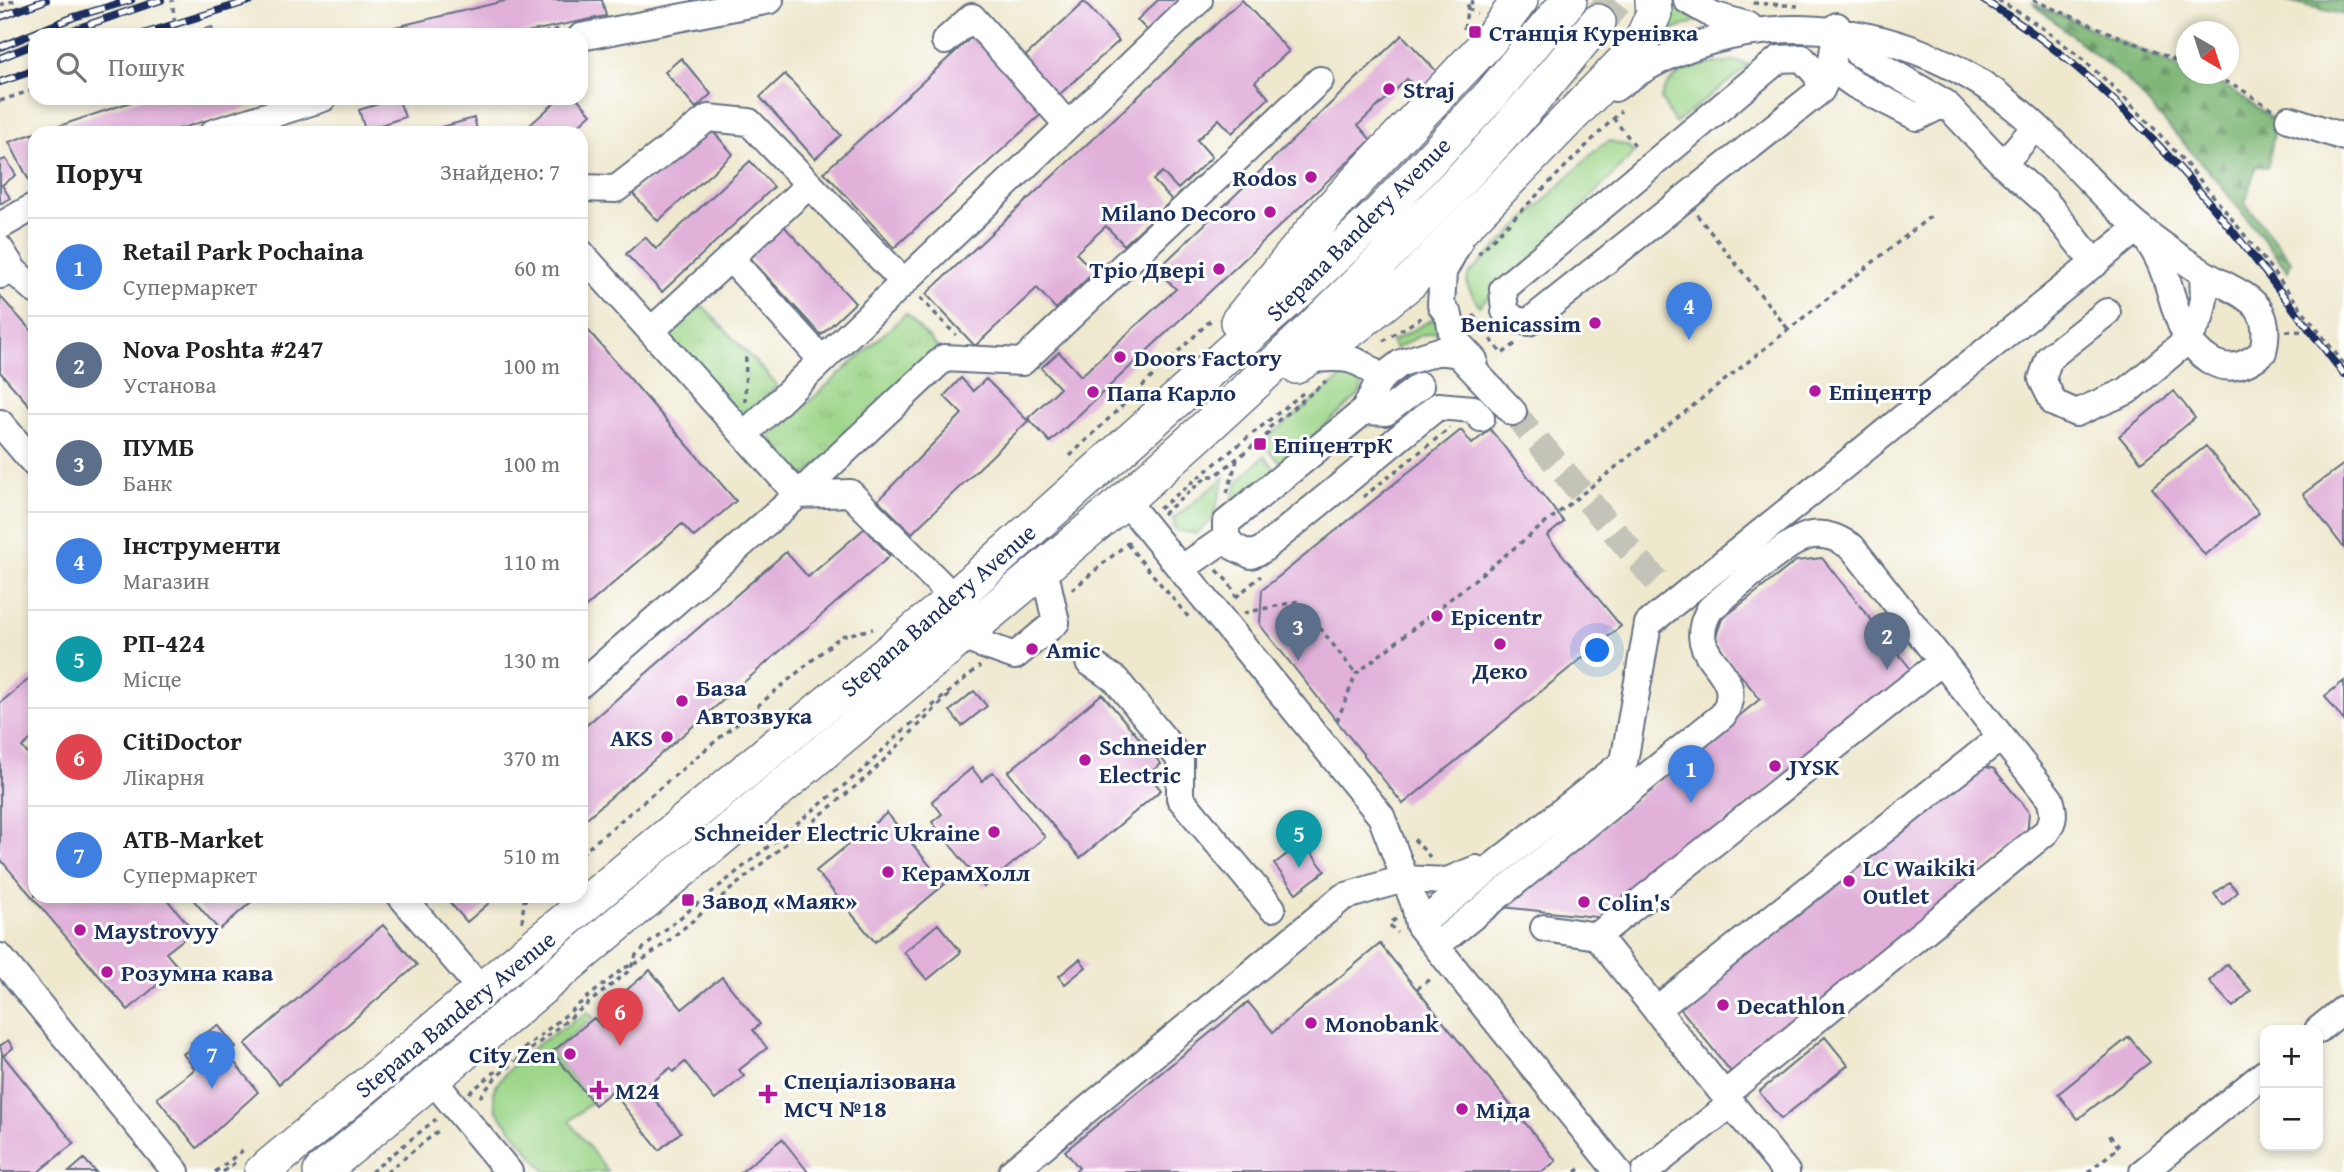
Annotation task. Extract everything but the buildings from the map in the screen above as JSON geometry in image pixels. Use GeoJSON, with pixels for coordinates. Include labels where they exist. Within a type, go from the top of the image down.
{"type":"FeatureCollection","features":[{"type":"Feature","properties":{"kind":"main road"},"geometry":{"type":"LineString","coordinates":[[1169,407],[1328,212],[1489,41],[1520,0]]}},
{"type":"Feature","properties":{"kind":"main road","name":"Stepana Bandery Avenue"},"geometry":{"type":"LineString","coordinates":[[262,1172],[483,992],[954,598],[1169,407],[1379,214],[1491,95],[1569,0]]}},
{"type":"Feature","properties":{"kind":"main road"},"geometry":{"type":"LineString","coordinates":[[1226,412],[1353,328],[1409,283],[1640,45],[1654,13],[1653,0]]}},
{"type":"Feature","properties":{"kind":"main road","name":"Stepana Bandery Avenue"},"geometry":{"type":"LineString","coordinates":[[321,1172],[443,1092],[961,637],[1226,412],[1365,277],[1507,130],[1598,22]]}},
{"type":"Feature","properties":{"kind":"street"},"geometry":{"type":"LineString","coordinates":[[588,36],[769,0]]}},
{"type":"Feature","properties":{"kind":"street"},"geometry":{"type":"LineString","coordinates":[[744,435],[1199,0]]}},
{"type":"Feature","properties":{"kind":"street"},"geometry":{"type":"LineString","coordinates":[[1687,0],[1713,15],[1756,28],[1780,44],[1788,56]]}},
{"type":"Feature","properties":{"kind":"street"},"geometry":{"type":"LineString","coordinates":[[945,41],[972,17],[1067,124]]}},
{"type":"Feature","properties":{"kind":"street"},"geometry":{"type":"LineString","coordinates":[[1526,163],[1633,74],[1674,48],[1707,37],[1797,22],[1837,26],[1899,42],[1950,65],[2014,106],[2139,227],[2203,273],[2234,288],[2258,307],[2269,330],[2263,352],[2246,365],[2219,366],[2197,352],[2182,330],[2160,261],[2139,227]]}},
{"type":"Feature","properties":{"kind":"street"},"geometry":{"type":"LineString","coordinates":[[1837,26],[1826,79],[1528,322],[1515,320],[1505,311],[1503,289],[1779,59],[1788,56],[1802,58],[1817,75],[1826,79],[1854,85],[1917,117],[1945,103]]}},
{"type":"Feature","properties":{"kind":"street"},"geometry":{"type":"LineString","coordinates":[[1858,53],[1945,103],[2003,164],[2046,202],[2095,264]]}},
{"type":"Feature","properties":{"kind":"street"},"geometry":{"type":"LineString","coordinates":[[588,678],[798,495],[944,358],[1022,362],[1320,80]]}},
{"type":"Feature","properties":{"kind":"street"},"geometry":{"type":"LineString","coordinates":[[235,126],[301,105]]}},
{"type":"Feature","properties":{"kind":"street"},"geometry":{"type":"LineString","coordinates":[[588,188],[616,189],[708,118],[749,122],[904,281]]}},
{"type":"Feature","properties":{"kind":"street"},"geometry":{"type":"LineString","coordinates":[[2289,119],[2344,137]]}},
{"type":"Feature","properties":{"kind":"street"},"geometry":{"type":"LineString","coordinates":[[2003,164],[2036,126]]}},
{"type":"Feature","properties":{"kind":"street"},"geometry":{"type":"LineString","coordinates":[[651,331],[809,185]]}},
{"type":"Feature","properties":{"kind":"street"},"geometry":{"type":"LineString","coordinates":[[0,226],[28,210]]}},
{"type":"Feature","properties":{"kind":"street"},"geometry":{"type":"LineString","coordinates":[[1469,221],[1443,272],[1441,305],[1449,316],[1453,338],[1485,373],[1513,412],[1458,354],[1438,351],[1390,371],[1364,411],[1226,523],[1226,538],[1234,547],[1251,555],[1262,550],[1438,407],[1473,409],[1481,418]]}},
{"type":"Feature","properties":{"kind":"street"},"geometry":{"type":"LineString","coordinates":[[1419,925],[1624,762],[1647,624],[1669,595],[2139,227]]}},
{"type":"Feature","properties":{"kind":"street"},"geometry":{"type":"LineString","coordinates":[[730,258],[822,360]]}},
{"type":"Feature","properties":{"kind":"street"},"geometry":{"type":"LineString","coordinates":[[588,261],[798,495]]}},
{"type":"Feature","properties":{"kind":"street"},"geometry":{"type":"LineString","coordinates":[[5,265],[28,284]]}},
{"type":"Feature","properties":{"kind":"street"},"geometry":{"type":"LineString","coordinates":[[2106,312],[2049,358],[2042,379],[2054,402],[2076,413],[2127,391],[2188,340],[2202,309],[2203,273]]}},
{"type":"Feature","properties":{"kind":"street"},"geometry":{"type":"LineString","coordinates":[[1308,359],[1354,358],[1368,366],[1390,371],[1420,386],[1438,407]]}},
{"type":"Feature","properties":{"kind":"street"},"geometry":{"type":"LineString","coordinates":[[1364,411],[1386,412],[1420,386]]}},
{"type":"Feature","properties":{"kind":"street"},"geometry":{"type":"LineString","coordinates":[[0,423],[28,456]]}},
{"type":"Feature","properties":{"kind":"street"},"geometry":{"type":"LineString","coordinates":[[798,495],[850,493],[954,598]]}},
{"type":"Feature","properties":{"kind":"street"},"geometry":{"type":"LineString","coordinates":[[1125,500],[1381,816],[1415,905],[1419,925],[1618,1172]]}},
{"type":"Feature","properties":{"kind":"street"},"geometry":{"type":"LineString","coordinates":[[1436,946],[1723,715],[1730,702],[1731,689],[1705,651],[1700,638],[1710,609],[1791,544],[1810,535],[1833,536],[1852,547],[2050,799],[2054,811],[2053,823],[2046,832],[1646,1172]]}},
{"type":"Feature","properties":{"kind":"street"},"geometry":{"type":"LineString","coordinates":[[1181,569],[1226,538]]}},
{"type":"Feature","properties":{"kind":"street"},"geometry":{"type":"LineString","coordinates":[[961,637],[1015,656],[1056,622],[1044,568]]}},
{"type":"Feature","properties":{"kind":"street"},"geometry":{"type":"LineString","coordinates":[[1089,662],[1115,680],[1181,759],[1180,798],[1272,908]]}},
{"type":"Feature","properties":{"kind":"street"},"geometry":{"type":"LineString","coordinates":[[1597,936],[1941,662]]}},
{"type":"Feature","properties":{"kind":"street"},"geometry":{"type":"LineString","coordinates":[[1656,1010],[2001,737]]}},
{"type":"Feature","properties":{"kind":"street"},"geometry":{"type":"LineString","coordinates":[[1012,1172],[1343,897],[1403,878],[1433,882],[1459,878],[1513,850]]}},
{"type":"Feature","properties":{"kind":"street"},"geometry":{"type":"LineString","coordinates":[[407,903],[483,992]]}},
{"type":"Feature","properties":{"kind":"street"},"geometry":{"type":"LineString","coordinates":[[1544,928],[1597,936],[1786,1172]]}},
{"type":"Feature","properties":{"kind":"street"},"geometry":{"type":"LineString","coordinates":[[0,957],[176,1172]]}},
{"type":"Feature","properties":{"kind":"street"},"geometry":{"type":"LineString","coordinates":[[2323,1026],[2344,1009]]}},
{"type":"Feature","properties":{"kind":"street"},"geometry":{"type":"LineString","coordinates":[[2143,1172],[2260,1077]]}},
{"type":"Feature","properties":{"kind":"street"},"geometry":{"type":"LineString","coordinates":[[443,1092],[509,1172]]}},
{"type":"Feature","properties":{"kind":"path"},"geometry":{"type":"LineString","coordinates":[[0,5],[16,0]]}},
{"type":"Feature","properties":{"kind":"path"},"geometry":{"type":"LineString","coordinates":[[170,28],[175,24],[172,0]]}},
{"type":"Feature","properties":{"kind":"path"},"geometry":{"type":"LineString","coordinates":[[1464,36],[1476,14],[1468,9],[1471,0]]}},
{"type":"Feature","properties":{"kind":"path"},"geometry":{"type":"LineString","coordinates":[[1464,36],[1471,0]]}},
{"type":"Feature","properties":{"kind":"path"},"geometry":{"type":"LineString","coordinates":[[1998,0],[2026,16],[2093,69],[2165,140],[2344,364]]}},
{"type":"Feature","properties":{"kind":"path"},"geometry":{"type":"LineString","coordinates":[[2033,0],[2176,61]]}},
{"type":"Feature","properties":{"kind":"path"},"geometry":{"type":"LineString","coordinates":[[1464,36],[1470,27]]}},
{"type":"Feature","properties":{"kind":"path"},"geometry":{"type":"LineString","coordinates":[[2231,84],[2289,119]]}},
{"type":"Feature","properties":{"kind":"path"},"geometry":{"type":"LineString","coordinates":[[0,101],[28,91]]}},
{"type":"Feature","properties":{"kind":"path"},"geometry":{"type":"LineString","coordinates":[[1613,118],[1643,154]]}},
{"type":"Feature","properties":{"kind":"path"},"geometry":{"type":"LineString","coordinates":[[1693,211],[1788,330]]}},
{"type":"Feature","properties":{"kind":"path"},"geometry":{"type":"LineString","coordinates":[[1337,721],[1356,674],[1931,216]]}},
{"type":"Feature","properties":{"kind":"path"},"geometry":{"type":"LineString","coordinates":[[904,281],[979,359]]}},
{"type":"Feature","properties":{"kind":"path"},"geometry":{"type":"LineString","coordinates":[[1064,461],[1212,319]]}},
{"type":"Feature","properties":{"kind":"path"},"geometry":{"type":"LineString","coordinates":[[2269,330],[2319,332]]}},
{"type":"Feature","properties":{"kind":"path"},"geometry":{"type":"LineString","coordinates":[[744,435],[746,353]]}},
{"type":"Feature","properties":{"kind":"path"},"geometry":{"type":"LineString","coordinates":[[1190,619],[1127,544],[1208,476]]}},
{"type":"Feature","properties":{"kind":"path"},"geometry":{"type":"LineString","coordinates":[[1244,613],[1298,601],[1356,674]]}},
{"type":"Feature","properties":{"kind":"path"},"geometry":{"type":"LineString","coordinates":[[588,848],[841,636],[878,628],[869,636]]}},
{"type":"Feature","properties":{"kind":"path"},"geometry":{"type":"LineString","coordinates":[[371,1172],[443,1092],[632,965],[662,946],[868,776],[971,673],[899,734],[863,770],[655,938],[636,955],[632,965],[496,1077],[480,1097]]}},
{"type":"Feature","properties":{"kind":"path"},"geometry":{"type":"LineString","coordinates":[[1417,989],[1432,977]]}},
{"type":"Feature","properties":{"kind":"path"},"geometry":{"type":"LineString","coordinates":[[387,1172],[438,1131]]}},
{"type":"Feature","properties":{"kind":"path"},"geometry":{"type":"LineString","coordinates":[[2088,1172],[2119,1147],[2107,1132]]}},
{"type":"Feature","properties":{"kind":"path"},"geometry":{"type":"LineString","coordinates":[[1576,1172],[1584,1166]]}},
{"type":"Feature","properties":{"kind":"green space"},"geometry":{"type":"Polygon","coordinates":[[[2285,0],[2344,0],[2344,15],[2285,0]]]}},
{"type":"Feature","properties":{"kind":"green space"},"geometry":{"type":"Polygon","coordinates":[[[2032,3],[2176,66],[2176,84],[2222,84],[2276,121],[2268,167],[2256,166],[2245,203],[2291,261],[2288,271],[2214,177],[2130,83],[2032,3]]]}},
{"type":"Feature","properties":{"kind":"green space"},"geometry":{"type":"Polygon","coordinates":[[[1675,4],[1701,19],[1666,33],[1675,4]]]}},
{"type":"Feature","properties":{"kind":"green space"},"geometry":{"type":"Polygon","coordinates":[[[1733,61],[1750,65],[1675,123],[1661,99],[1672,80],[1689,69],[1733,61]]]}},
{"type":"Feature","properties":{"kind":"green space"},"geometry":{"type":"Polygon","coordinates":[[[1610,141],[1628,146],[1634,153],[1536,254],[1479,306],[1467,285],[1468,275],[1599,147],[1610,141]]]}},
{"type":"Feature","properties":{"kind":"green space"},"geometry":{"type":"Polygon","coordinates":[[[702,305],[777,385],[743,420],[668,335],[702,305]]]}},
{"type":"Feature","properties":{"kind":"green space"},"geometry":{"type":"Polygon","coordinates":[[[906,314],[940,350],[805,476],[769,438],[906,314]]]}},
{"type":"Feature","properties":{"kind":"green space"},"geometry":{"type":"Polygon","coordinates":[[[1442,314],[1444,331],[1421,335],[1396,349],[1391,342],[1442,314]]]}},
{"type":"Feature","properties":{"kind":"green space"},"geometry":{"type":"Polygon","coordinates":[[[1351,370],[1358,374],[1363,384],[1359,395],[1281,464],[1267,448],[1272,434],[1351,370]]]}},
{"type":"Feature","properties":{"kind":"green space"},"geometry":{"type":"Polygon","coordinates":[[[1264,456],[1276,470],[1227,512],[1239,480],[1264,456]]]}},
{"type":"Feature","properties":{"kind":"green space"},"geometry":{"type":"Polygon","coordinates":[[[1225,477],[1212,520],[1196,534],[1175,530],[1173,519],[1225,477]]]}},
{"type":"Feature","properties":{"kind":"green space"},"geometry":{"type":"Polygon","coordinates":[[[588,1012],[594,1018],[552,1052],[593,1101],[569,1121],[608,1172],[546,1172],[496,1110],[493,1091],[501,1078],[523,1056],[588,1012]]]}},
{"type":"Feature","properties":{"kind":"tunnel"},"geometry":{"type":"LineString","coordinates":[[1598,22],[1615,0]]}},
{"type":"Feature","properties":{"kind":"tunnel"},"geometry":{"type":"LineString","coordinates":[[1513,412],[1664,590]]}},
{"type":"Feature","properties":{"kind":"railway"},"geometry":{"type":"LineString","coordinates":[[0,17],[46,0]]}},
{"type":"Feature","properties":{"kind":"railway"},"geometry":{"type":"LineString","coordinates":[[47,28],[131,0]]}},
{"type":"Feature","properties":{"kind":"railway"},"geometry":{"type":"LineString","coordinates":[[79,28],[161,0]]}},
{"type":"Feature","properties":{"kind":"railway"},"geometry":{"type":"LineString","coordinates":[[162,28],[252,0]]}},
{"type":"Feature","properties":{"kind":"railway"},"geometry":{"type":"LineString","coordinates":[[1983,0],[2038,37],[2089,78],[2136,122],[2223,219],[2344,374]]}},
{"type":"Feature","properties":{"kind":"railway"},"geometry":{"type":"LineString","coordinates":[[0,47],[28,36]]}},
{"type":"Feature","properties":{"kind":"railway"},"geometry":{"type":"LineString","coordinates":[[0,58],[28,47]]}},
{"type":"Feature","properties":{"kind":"railway"},"geometry":{"type":"LineString","coordinates":[[0,82],[28,72]]}},
{"type":"Feature","properties":{"kind":"place","name":"Станція Куренівка"},"geometry":{"type":"Point","coordinates":[1475,32]}},
{"type":"Feature","properties":{"kind":"place","name":"Straj"},"geometry":{"type":"Point","coordinates":[1389,89]}},
{"type":"Feature","properties":{"kind":"place","name":"Rodos"},"geometry":{"type":"Point","coordinates":[1311,177]}},
{"type":"Feature","properties":{"kind":"place","name":"Milano Decoro"},"geometry":{"type":"Point","coordinates":[1270,212]}},
{"type":"Feature","properties":{"kind":"place","name":"Тріо Двері"},"geometry":{"type":"Point","coordinates":[1219,269]}},
{"type":"Feature","properties":{"kind":"place","name":"Benicassim"},"geometry":{"type":"Point","coordinates":[1595,323]}},
{"type":"Feature","properties":{"kind":"place","name":"Інструменти"},"geometry":{"type":"Point","coordinates":[1689,340]}},
{"type":"Feature","properties":{"kind":"place","name":"Doors Factory"},"geometry":{"type":"Point","coordinates":[1120,357]}},
{"type":"Feature","properties":{"kind":"place","name":"Епіцентр"},"geometry":{"type":"Point","coordinates":[1815,391]}},
{"type":"Feature","properties":{"kind":"place","name":"Папа Карло"},"geometry":{"type":"Point","coordinates":[1093,392]}},
{"type":"Feature","properties":{"kind":"place","name":"ЕпіцентрК"},"geometry":{"type":"Point","coordinates":[1260,444]}},
{"type":"Feature","properties":{"kind":"place","name":"Epicentr"},"geometry":{"type":"Point","coordinates":[1437,616]}},
{"type":"Feature","properties":{"kind":"place","name":"Деко"},"geometry":{"type":"Point","coordinates":[1500,644]}},
{"type":"Feature","properties":{"kind":"place","name":"Amic"},"geometry":{"type":"Point","coordinates":[1032,649]}},
{"type":"Feature","properties":{"kind":"place","name":"ПУМБ"},"geometry":{"type":"Point","coordinates":[1298,661]}},
{"type":"Feature","properties":{"kind":"place","name":"Nova Poshta #247"},"geometry":{"type":"Point","coordinates":[1887,670]}},
{"type":"Feature","properties":{"kind":"place","name":"База Автозвука"},"geometry":{"type":"Point","coordinates":[682,701]}},
{"type":"Feature","properties":{"kind":"place","name":"AKS"},"geometry":{"type":"Point","coordinates":[667,737]}},
{"type":"Feature","properties":{"kind":"place","name":"Schneider Electric"},"geometry":{"type":"Point","coordinates":[1085,760]}},
{"type":"Feature","properties":{"kind":"place","name":"JYSK"},"geometry":{"type":"Point","coordinates":[1775,766]}},
{"type":"Feature","properties":{"kind":"place","name":"Retail Park Pochaina"},"geometry":{"type":"Point","coordinates":[1691,803]}},
{"type":"Feature","properties":{"kind":"place","name":"Schneider Electric Ukraine"},"geometry":{"type":"Point","coordinates":[994,832]}},
{"type":"Feature","properties":{"kind":"place","name":"РП-424"},"geometry":{"type":"Point","coordinates":[1299,868]}},
{"type":"Feature","properties":{"kind":"place","name":"КерамХолл"},"geometry":{"type":"Point","coordinates":[888,872]}},
{"type":"Feature","properties":{"kind":"place","name":"LC Waikiki Outlet"},"geometry":{"type":"Point","coordinates":[1849,881]}},
{"type":"Feature","properties":{"kind":"place","name":"Завод «Маяк»"},"geometry":{"type":"Point","coordinates":[688,900]}},
{"type":"Feature","properties":{"kind":"place","name":"Colin's"},"geometry":{"type":"Point","coordinates":[1584,902]}},
{"type":"Feature","properties":{"kind":"place","name":"Maystrovyy"},"geometry":{"type":"Point","coordinates":[80,930]}},
{"type":"Feature","properties":{"kind":"place","name":"Розумна кава"},"geometry":{"type":"Point","coordinates":[107,972]}},
{"type":"Feature","properties":{"kind":"place","name":"Decathlon"},"geometry":{"type":"Point","coordinates":[1723,1005]}},
{"type":"Feature","properties":{"kind":"place","name":"Monobank"},"geometry":{"type":"Point","coordinates":[1311,1023]}},
{"type":"Feature","properties":{"kind":"place","name":"CitiDoctor"},"geometry":{"type":"Point","coordinates":[620,1046]}},
{"type":"Feature","properties":{"kind":"place","name":"City Zen"},"geometry":{"type":"Point","coordinates":[570,1054]}},
{"type":"Feature","properties":{"kind":"place","name":"ATB-Market"},"geometry":{"type":"Point","coordinates":[212,1089]}},
{"type":"Feature","properties":{"kind":"place","name":"М24"},"geometry":{"type":"Point","coordinates":[599,1090]}},
{"type":"Feature","properties":{"kind":"place","name":"Спеціалізована МСЧ №18"},"geometry":{"type":"Point","coordinates":[768,1094]}},
{"type":"Feature","properties":{"kind":"place","name":"Міда"},"geometry":{"type":"Point","coordinates":[1462,1109]}}]}
